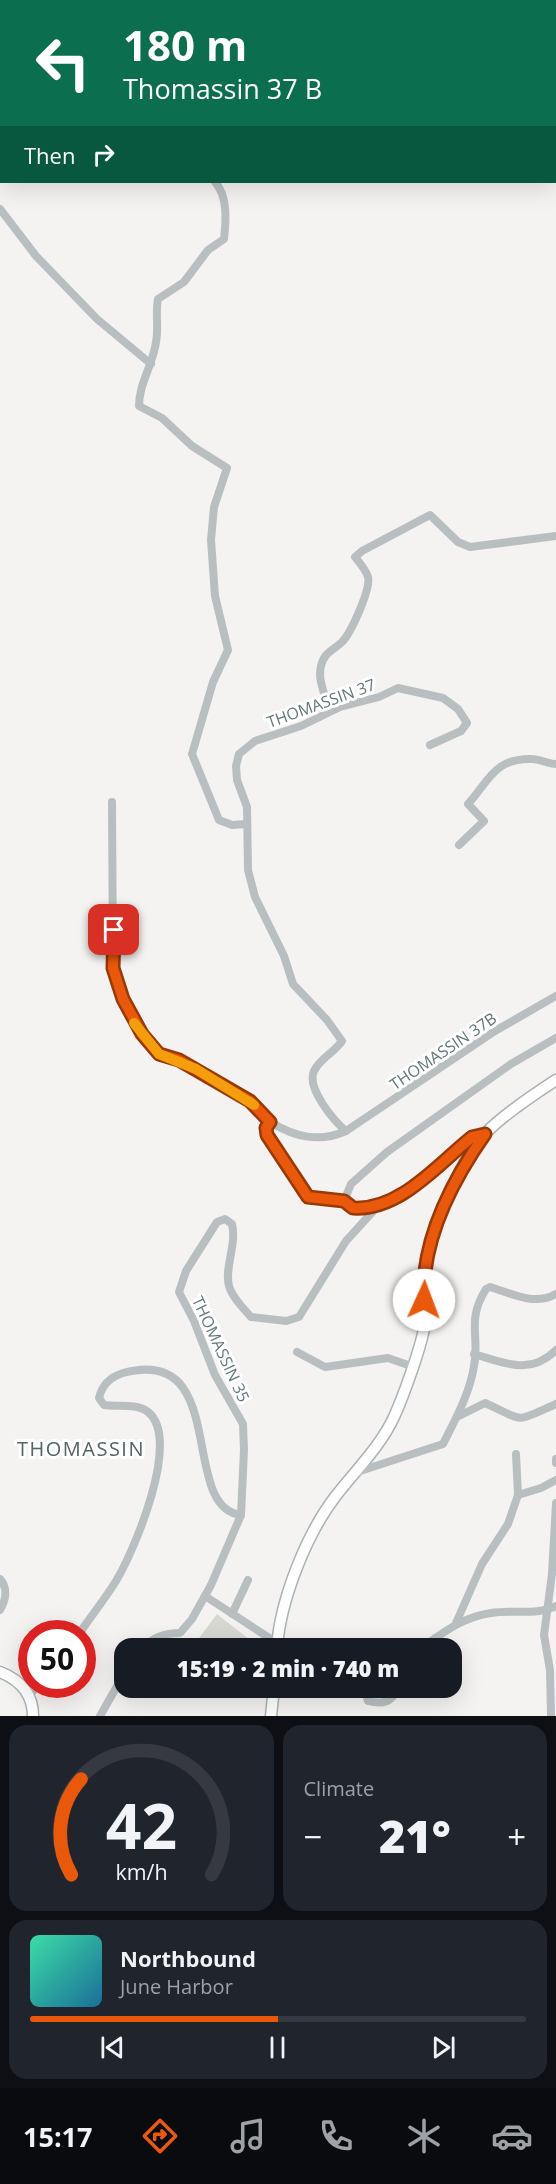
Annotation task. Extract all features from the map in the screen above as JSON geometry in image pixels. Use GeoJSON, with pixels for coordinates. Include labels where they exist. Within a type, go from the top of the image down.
{"type":"FeatureCollection","features":[{"type":"Feature","properties":{"kind":"main road"},"geometry":{"type":"LineString","coordinates":[[279,1638],[296,1574],[317,1526],[353,1474],[381,1440],[394,1416],[425,1320],[423,1281],[434,1233],[467,1160],[485,1134],[556,1080]]}},
{"type":"Feature","properties":{"kind":"main road"},"geometry":{"type":"LineString","coordinates":[[0,1672],[18,1681]]}},
{"type":"Feature","properties":{"kind":"main road"},"geometry":{"type":"LineString","coordinates":[[29,1698],[33,1716]]}},
{"type":"Feature","properties":{"kind":"main road"},"geometry":{"type":"LineString","coordinates":[[271,1716],[273,1698]]}},
{"type":"Feature","properties":{"kind":"street"},"geometry":{"type":"LineString","coordinates":[[216,183],[221,188],[226,222],[224,239],[208,250],[184,282],[158,299],[157,342],[151,364],[139,390],[139,406],[162,418],[192,446],[226,468],[214,507],[211,540],[214,596],[228,651],[213,682],[192,754],[219,820],[232,825],[246,824]]}},
{"type":"Feature","properties":{"kind":"street"},"geometry":{"type":"LineString","coordinates":[[0,209],[36,256],[97,319],[151,364]]}},
{"type":"Feature","properties":{"kind":"street"},"geometry":{"type":"LineString","coordinates":[[328,711],[320,675],[321,666],[328,652],[349,632],[368,582],[355,557],[378,541],[430,515],[458,542],[470,547],[556,536]]}},
{"type":"Feature","properties":{"kind":"street","name":"THOMASSIN 37"},"geometry":{"type":"LineString","coordinates":[[346,1131],[336,1121],[316,1092],[312,1078],[323,1059],[331,1055],[342,1041],[327,1020],[293,984],[284,956],[255,897],[248,870],[247,807],[237,780],[236,766],[239,754],[255,741],[301,726],[328,711],[357,701],[379,697],[398,688],[443,698],[458,709],[467,723],[461,731],[430,745]]}},
{"type":"Feature","properties":{"kind":"street"},"geometry":{"type":"LineString","coordinates":[[459,845],[484,821],[468,804],[491,772],[503,765],[532,759],[556,764]]}},
{"type":"Feature","properties":{"kind":"street"},"geometry":{"type":"LineString","coordinates":[[112,802],[113,968],[131,1017],[142,1034],[159,1054],[179,1060],[250,1101],[270,1122],[300,1137],[329,1138],[346,1131]]}},
{"type":"Feature","properties":{"kind":"street","name":"THOMASSIN 37B"},"geometry":{"type":"LineString","coordinates":[[346,1131],[495,1031],[556,996]]}},
{"type":"Feature","properties":{"kind":"street"},"geometry":{"type":"LineString","coordinates":[[344,1201],[351,1184],[387,1152],[511,1064],[556,1038]]}},
{"type":"Feature","properties":{"kind":"street"},"geometry":{"type":"LineString","coordinates":[[270,1122],[266,1128],[267,1135],[308,1197],[344,1201],[353,1208],[377,1207],[406,1191],[472,1137],[485,1134]]}},
{"type":"Feature","properties":{"kind":"street","name":"THOMASSIN 35"},"geometry":{"type":"LineString","coordinates":[[156,1638],[168,1633],[180,1633],[192,1619],[205,1596],[241,1515],[243,1424],[219,1383],[194,1321],[179,1292],[186,1271],[217,1222],[225,1219],[232,1224],[235,1238],[229,1285],[238,1303],[251,1317],[286,1321],[300,1317],[346,1241],[377,1207]]}},
{"type":"Feature","properties":{"kind":"street"},"geometry":{"type":"LineString","coordinates":[[353,1474],[443,1444],[457,1417],[475,1365],[473,1323],[486,1289],[490,1287],[527,1299],[544,1301],[556,1294]]}},
{"type":"Feature","properties":{"kind":"street"},"geometry":{"type":"LineString","coordinates":[[474,1354],[511,1365],[532,1365],[540,1364],[556,1350]]}},
{"type":"Feature","properties":{"kind":"street"},"geometry":{"type":"LineString","coordinates":[[297,1352],[325,1367],[388,1358],[411,1366]]}},
{"type":"Feature","properties":{"kind":"street"},"geometry":{"type":"LineString","coordinates":[[88,1620],[121,1570],[155,1490],[160,1454],[154,1418],[148,1412],[135,1406],[104,1405],[99,1398],[108,1381],[116,1375],[140,1369],[162,1370],[183,1386],[198,1426],[208,1472],[219,1506],[230,1514],[241,1515]]}},
{"type":"Feature","properties":{"kind":"street"},"geometry":{"type":"LineString","coordinates":[[457,1417],[485,1403],[508,1417],[523,1419],[556,1404]]}},
{"type":"Feature","properties":{"kind":"street"},"geometry":{"type":"LineString","coordinates":[[456,1623],[482,1564],[508,1524],[518,1495],[516,1454]]}},
{"type":"Feature","properties":{"kind":"street"},"geometry":{"type":"LineString","coordinates":[[518,1495],[541,1488],[556,1480]]}},
{"type":"Feature","properties":{"kind":"street"},"geometry":{"type":"LineString","coordinates":[[551,1716],[550,1670],[544,1635],[552,1574],[556,1503]]}},
{"type":"Feature","properties":{"kind":"street"},"geometry":{"type":"LineString","coordinates":[[0,1579],[4,1584],[5,1596],[0,1610]]}},
{"type":"Feature","properties":{"kind":"street"},"geometry":{"type":"LineString","coordinates":[[232,1614],[248,1580]]}},
{"type":"Feature","properties":{"kind":"street"},"geometry":{"type":"LineString","coordinates":[[205,1596],[266,1638]]}},
{"type":"Feature","properties":{"kind":"street"},"geometry":{"type":"LineString","coordinates":[[436,1638],[456,1623],[492,1612],[546,1611],[556,1606]]}},
{"type":"Feature","properties":{"kind":"street"},"geometry":{"type":"LineString","coordinates":[[100,1716],[114,1692]]}},
{"type":"Feature","properties":{"kind":"street"},"geometry":{"type":"LineString","coordinates":[[367,1698],[368,1701],[380,1704],[392,1698]]}},
{"type":"Feature","properties":{"kind":"shaded area"},"geometry":{"type":"Polygon","coordinates":[[[217,1614],[247,1638],[199,1638],[217,1614]]]}},
{"type":"Feature","properties":{"kind":"slow traffic"},"geometry":{"type":"LineString","coordinates":[[134,1023],[159,1054],[179,1060],[196,1069],[254,1105]]}},
{"type":"Feature","properties":{"kind":"district","name":"THOMASSIN"},"geometry":{"type":"Point","coordinates":[81,1448]}},
{"type":"Feature","properties":{"kind":"route"},"geometry":{"type":"LineString","coordinates":[[114,930],[113,968],[123,999],[142,1034],[159,1054],[179,1060],[250,1101],[270,1122],[266,1128],[267,1135],[308,1197],[344,1201],[353,1208],[377,1207],[392,1201],[406,1191],[472,1137],[485,1134],[467,1160],[434,1233],[423,1281],[424,1300]]}}]}
